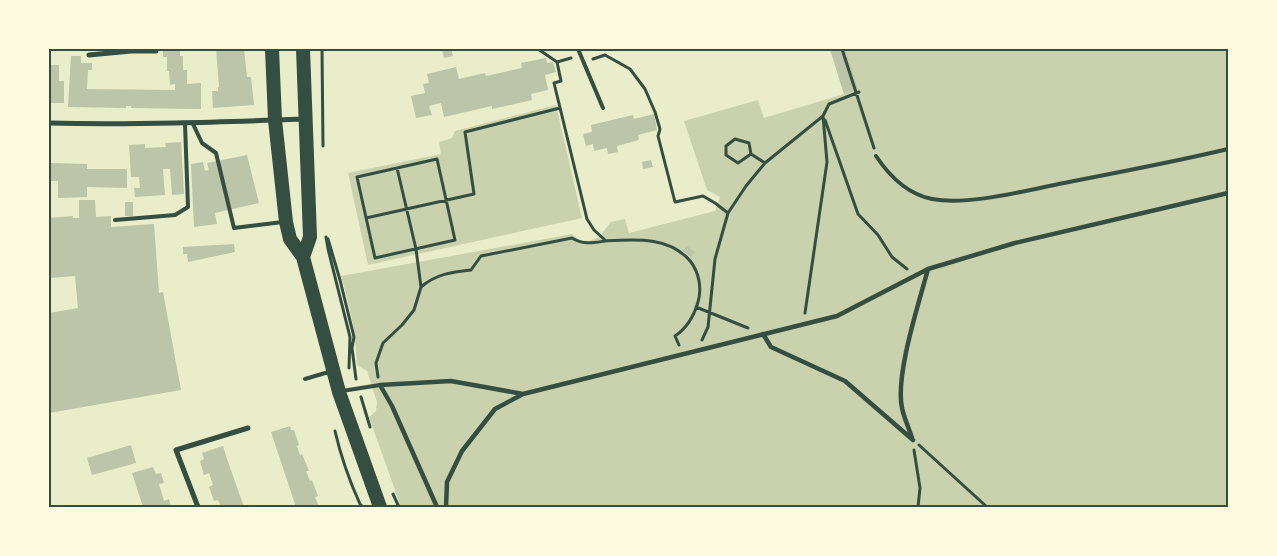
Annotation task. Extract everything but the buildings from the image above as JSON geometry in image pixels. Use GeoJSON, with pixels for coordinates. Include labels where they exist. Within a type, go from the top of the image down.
{"type":"FeatureCollection","features":[{"type":"Feature","properties":{"kind":"highway"},"geometry":{"type":"LineString","coordinates":[[272,49],[275,120],[286,222],[290,239],[303,257],[338,392],[380,507]]}},
{"type":"Feature","properties":{"kind":"highway"},"geometry":{"type":"LineString","coordinates":[[303,49],[310,237],[303,257]]}},
{"type":"Feature","properties":{"kind":"street"},"geometry":{"type":"LineString","coordinates":[[89,55],[131,50],[156,51]]}},
{"type":"Feature","properties":{"kind":"street"},"geometry":{"type":"LineString","coordinates":[[49,123],[114,125],[193,124],[305,119]]}},
{"type":"Feature","properties":{"kind":"street"},"geometry":{"type":"LineString","coordinates":[[446,507],[447,482],[462,451],[495,409],[523,394],[837,316],[879,296],[928,269],[1015,243],[1228,193]]}},
{"type":"Feature","properties":{"kind":"street"},"geometry":{"type":"LineString","coordinates":[[913,440],[902,407],[902,374],[928,269]]}},
{"type":"Feature","properties":{"kind":"street"},"geometry":{"type":"LineString","coordinates":[[763,334],[771,348],[845,381],[913,440]]}},
{"type":"Feature","properties":{"kind":"street"},"geometry":{"type":"LineString","coordinates":[[437,507],[392,406],[380,385],[451,380],[523,394]]}},
{"type":"Feature","properties":{"kind":"street"},"geometry":{"type":"LineString","coordinates":[[198,507],[176,450],[248,428]]}},
{"type":"Feature","properties":{"kind":"lane"},"geometry":{"type":"LineString","coordinates":[[578,49],[603,108]]}},
{"type":"Feature","properties":{"kind":"lane"},"geometry":{"type":"LineString","coordinates":[[115,220],[175,215],[188,207],[185,124]]}},
{"type":"Feature","properties":{"kind":"lane"},"geometry":{"type":"LineString","coordinates":[[193,124],[202,143],[216,153],[234,228],[286,222]]}},
{"type":"Feature","properties":{"kind":"lane"},"geometry":{"type":"LineString","coordinates":[[1197,149],[1199,156]]}},
{"type":"Feature","properties":{"kind":"lane"},"geometry":{"type":"LineString","coordinates":[[876,156],[893,179],[905,187],[917,194],[950,201],[1005,195],[1228,149]]}},
{"type":"Feature","properties":{"kind":"lane"},"geometry":{"type":"LineString","coordinates":[[305,379],[332,371]]}},
{"type":"Feature","properties":{"kind":"lane"},"geometry":{"type":"LineString","coordinates":[[338,392],[380,385]]}},
{"type":"Feature","properties":{"kind":"path"},"geometry":{"type":"LineString","coordinates":[[538,49],[558,62],[562,81],[554,83],[587,219],[594,230],[607,241]]}},
{"type":"Feature","properties":{"kind":"path"},"geometry":{"type":"LineString","coordinates":[[842,49],[858,92],[876,156]]}},
{"type":"Feature","properties":{"kind":"path"},"geometry":{"type":"LineString","coordinates":[[583,62],[606,55],[630,69],[645,89],[658,121],[660,129],[658,136],[675,202],[703,196],[716,203],[728,213]]}},
{"type":"Feature","properties":{"kind":"path"},"geometry":{"type":"LineString","coordinates":[[558,62],[580,56]]}},
{"type":"Feature","properties":{"kind":"path"},"geometry":{"type":"LineString","coordinates":[[696,352],[708,327],[715,259],[728,213],[746,186],[765,163],[823,116],[829,104],[858,92]]}},
{"type":"Feature","properties":{"kind":"path"},"geometry":{"type":"LineString","coordinates":[[366,218],[474,194],[465,132],[560,108]]}},
{"type":"Feature","properties":{"kind":"path"},"geometry":{"type":"LineString","coordinates":[[823,116],[858,214],[878,235],[892,257],[916,275]]}},
{"type":"Feature","properties":{"kind":"path"},"geometry":{"type":"LineString","coordinates":[[803,324],[827,162],[823,116]]}},
{"type":"Feature","properties":{"kind":"path"},"geometry":{"type":"LineString","coordinates":[[751,154],[738,163],[726,155],[726,146],[735,139],[749,143],[751,154],[765,163]]}},
{"type":"Feature","properties":{"kind":"path"},"geometry":{"type":"LineString","coordinates":[[437,159],[455,240],[375,258],[357,177],[397,168],[437,159]]}},
{"type":"Feature","properties":{"kind":"path"},"geometry":{"type":"LineString","coordinates":[[380,385],[376,363],[382,343],[402,325],[414,310],[421,287],[416,249],[397,168]]}},
{"type":"Feature","properties":{"kind":"path"},"geometry":{"type":"LineString","coordinates":[[326,231],[332,248],[350,337],[349,367],[338,392]]}},
{"type":"Feature","properties":{"kind":"path"},"geometry":{"type":"LineString","coordinates":[[421,287],[448,272],[470,270],[481,256],[498,251],[572,238],[578,242],[590,244],[607,241],[649,240],[662,242],[674,247],[686,256],[696,269],[700,285],[699,301],[692,317],[684,330],[675,336],[683,355]]}},
{"type":"Feature","properties":{"kind":"path"},"geometry":{"type":"LineString","coordinates":[[696,307],[763,334]]}},
{"type":"Feature","properties":{"kind":"path"},"geometry":{"type":"LineString","coordinates":[[345,313],[354,337],[352,348],[353,366],[370,428]]}},
{"type":"Feature","properties":{"kind":"path"},"geometry":{"type":"LineString","coordinates":[[913,440],[920,488],[918,507]]}},
{"type":"Feature","properties":{"kind":"path"},"geometry":{"type":"LineString","coordinates":[[913,440],[986,507]]}},
{"type":"Feature","properties":{"kind":"path"},"geometry":{"type":"LineString","coordinates":[[336,454],[345,451]]}},
{"type":"Feature","properties":{"kind":"path"},"geometry":{"type":"LineString","coordinates":[[392,491],[399,507]]}},
{"type":"Feature","properties":{"kind":"green space"},"geometry":{"type":"Polygon","coordinates":[[[830,49],[1228,49],[1228,507],[401,507],[369,417],[376,411],[377,402],[367,371],[357,365],[352,320],[341,276],[572,234],[579,240],[589,241],[599,237],[611,222],[625,219],[629,233],[715,211],[720,197],[707,190],[684,121],[758,100],[764,118],[844,94],[830,49]]]}},
{"type":"Feature","properties":{"kind":"green space"},"geometry":{"type":"Polygon","coordinates":[[[556,105],[582,218],[368,265],[348,173],[441,154],[439,142],[452,138],[455,131],[556,105]]]}}]}
